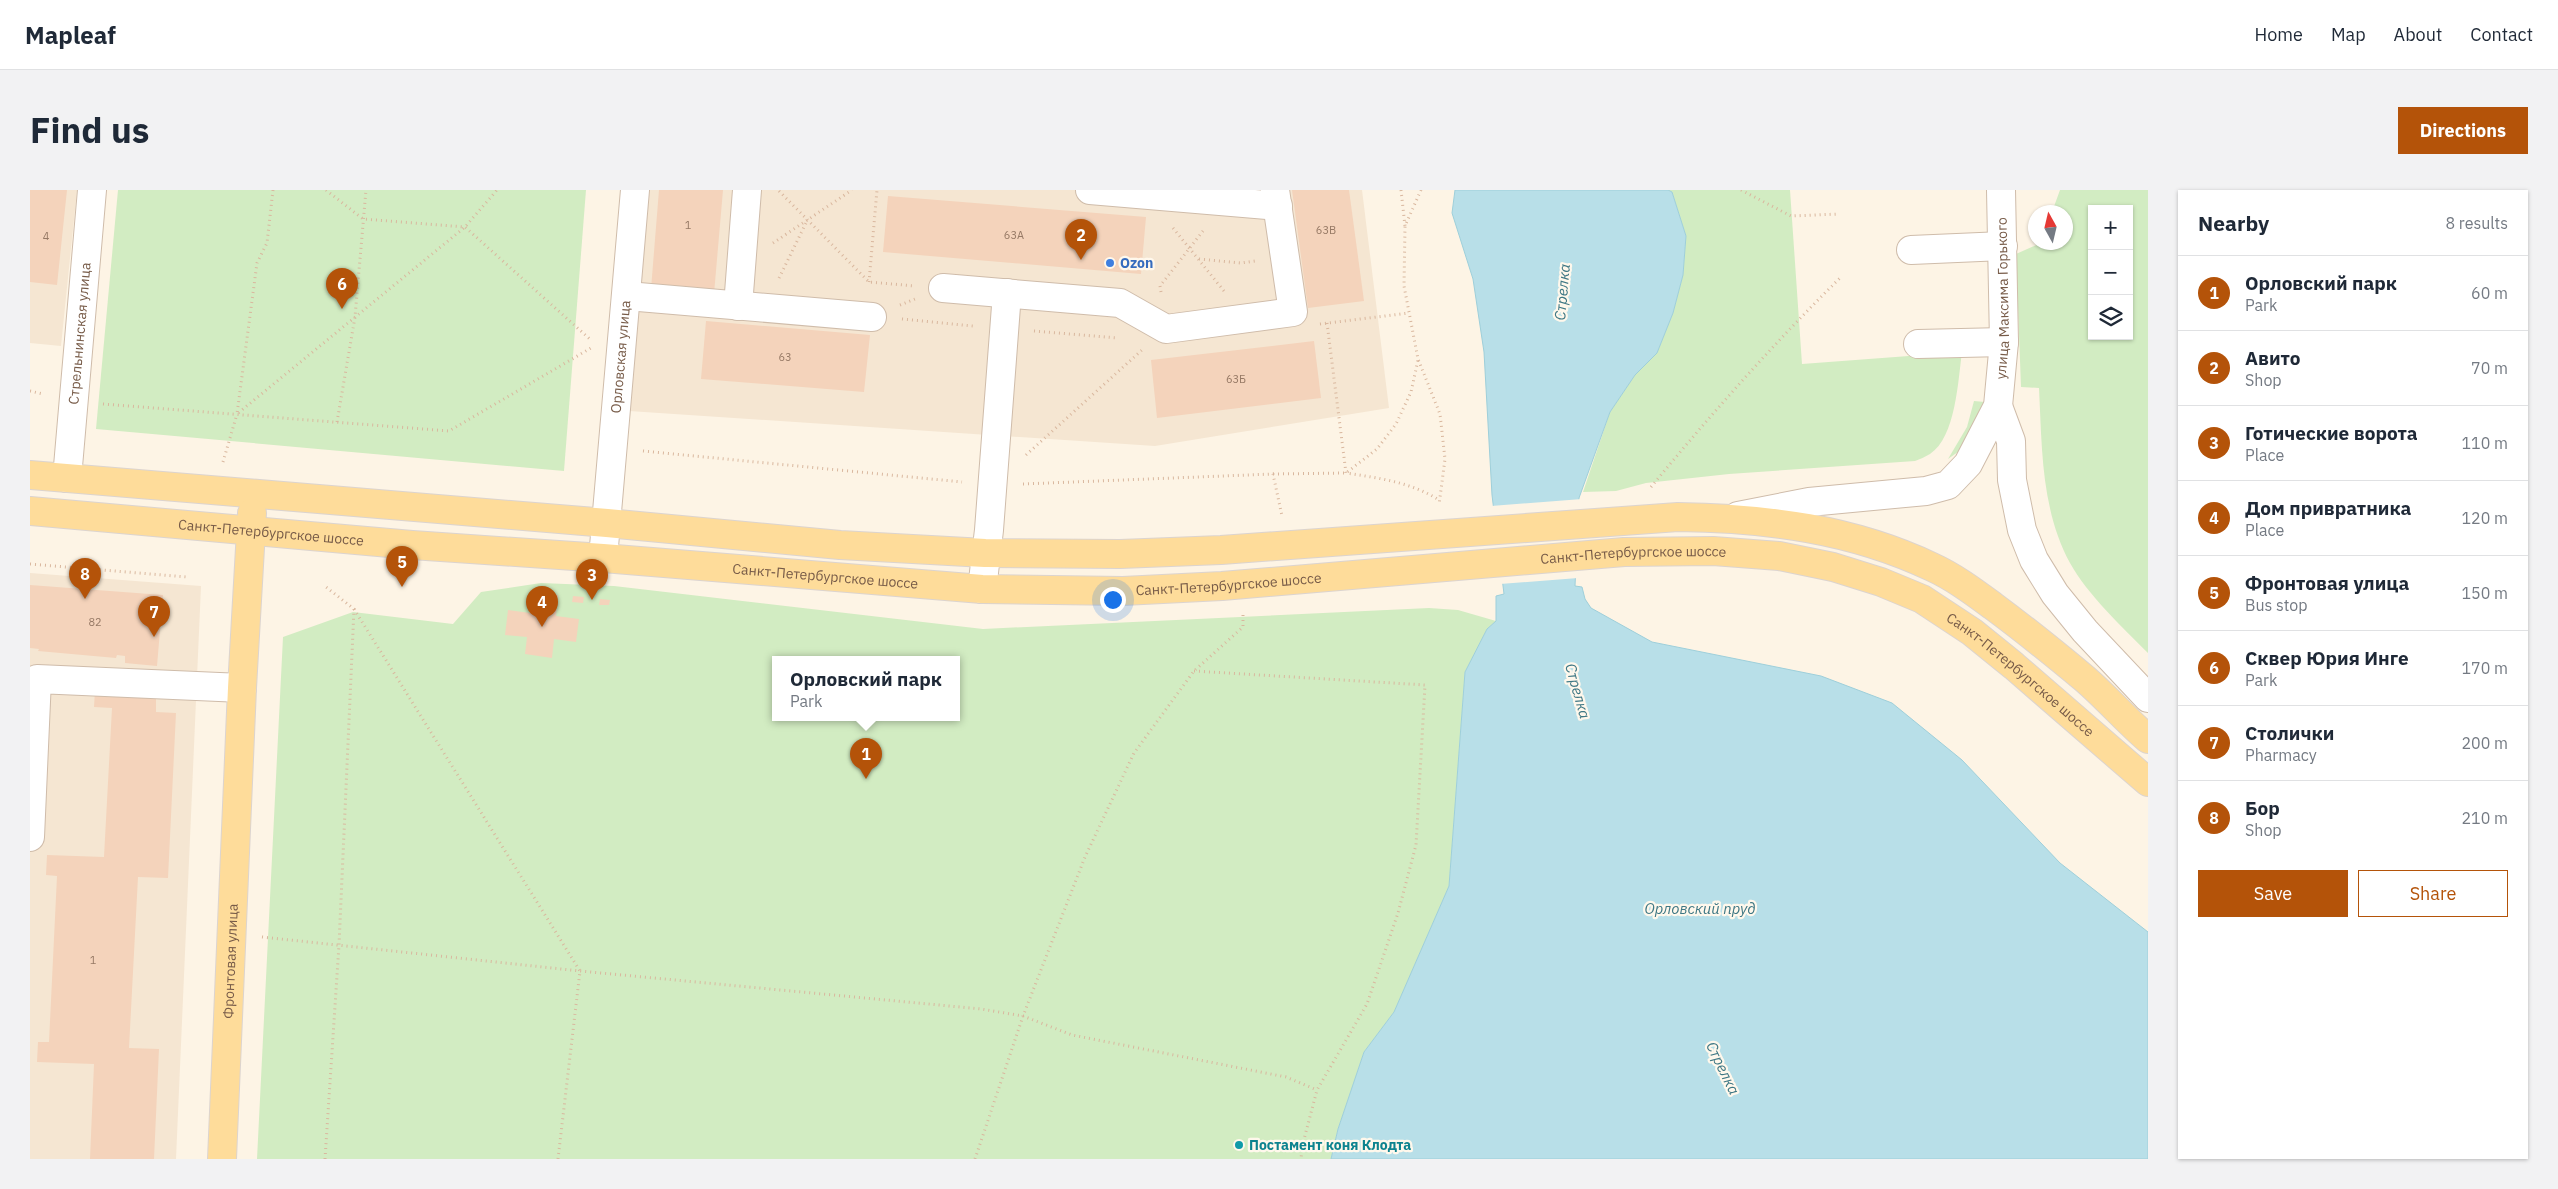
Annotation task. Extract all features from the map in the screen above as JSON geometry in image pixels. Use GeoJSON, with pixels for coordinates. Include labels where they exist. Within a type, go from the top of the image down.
{"type":"FeatureCollection","features":[{"type":"Feature","properties":{"kind":"main road"},"geometry":{"type":"LineString","coordinates":[[30,475],[607,523],[840,545],[985,553],[1120,554],[1221,550],[1621,520],[1732,518],[1813,528],[1874,543],[1934,568],[1978,595],[2014,621],[2085,680],[2148,739]]}},
{"type":"Feature","properties":{"kind":"main road","name":"Фронтовая улица"},"geometry":{"type":"LineString","coordinates":[[222,1159],[242,688],[254,494]]}},
{"type":"Feature","properties":{"kind":"main road","name":"Санкт-Петербургское шоссе"},"geometry":{"type":"LineString","coordinates":[[30,511],[982,589],[1123,591],[1222,586],[1624,552],[1713,552],[1778,556],[1833,567],[1882,582],[1922,599],[1972,632],[2014,666],[2148,782]]}},
{"type":"Feature","properties":{"kind":"street","name":"Стрельнинская улица"},"geometry":{"type":"LineString","coordinates":[[67,478],[92,190]]}},
{"type":"Feature","properties":{"kind":"street","name":"Орловская улица"},"geometry":{"type":"LineString","coordinates":[[603,558],[635,190]]}},
{"type":"Feature","properties":{"kind":"street"},"geometry":{"type":"LineString","coordinates":[[738,306],[748,190]]}},
{"type":"Feature","properties":{"kind":"street"},"geometry":{"type":"LineString","coordinates":[[942,288],[1120,303],[1166,329],[1293,312],[1277,198],[1227,202],[1090,190]]}},
{"type":"Feature","properties":{"kind":"street","name":"улица Максима Горького"},"geometry":{"type":"LineString","coordinates":[[1998,406],[2004,342],[2001,190]]}},
{"type":"Feature","properties":{"kind":"street"},"geometry":{"type":"LineString","coordinates":[[1911,250],[2003,246]]}},
{"type":"Feature","properties":{"kind":"street"},"geometry":{"type":"LineString","coordinates":[[982,589],[1007,294]]}},
{"type":"Feature","properties":{"kind":"street"},"geometry":{"type":"LineString","coordinates":[[627,296],[872,317]]}},
{"type":"Feature","properties":{"kind":"street"},"geometry":{"type":"LineString","coordinates":[[1918,344],[2004,342]]}},
{"type":"Feature","properties":{"kind":"street"},"geometry":{"type":"LineString","coordinates":[[1732,518],[1809,502],[1901,495],[1948,485],[1968,464],[1998,406]]}},
{"type":"Feature","properties":{"kind":"street"},"geometry":{"type":"LineString","coordinates":[[1998,406],[2010,441],[2012,480],[2022,530],[2034,560],[2054,594],[2085,631],[2148,698]]}},
{"type":"Feature","properties":{"kind":"street"},"geometry":{"type":"LineString","coordinates":[[30,837],[33,714],[37,679],[242,688]]}},
{"type":"Feature","properties":{"kind":"path"},"geometry":{"type":"LineString","coordinates":[[223,462],[237,414],[257,263],[267,243],[273,190]]}},
{"type":"Feature","properties":{"kind":"path"},"geometry":{"type":"LineString","coordinates":[[94,403],[449,431],[596,345],[465,227],[363,219],[326,190]]}},
{"type":"Feature","properties":{"kind":"path"},"geometry":{"type":"LineString","coordinates":[[337,422],[355,317],[366,190]]}},
{"type":"Feature","properties":{"kind":"path"},"geometry":{"type":"LineString","coordinates":[[237,414],[465,227],[497,190]]}},
{"type":"Feature","properties":{"kind":"path"},"geometry":{"type":"LineString","coordinates":[[778,190],[869,282],[942,288]]}},
{"type":"Feature","properties":{"kind":"path"},"geometry":{"type":"LineString","coordinates":[[742,264],[852,190]]}},
{"type":"Feature","properties":{"kind":"path"},"geometry":{"type":"LineString","coordinates":[[869,282],[877,190]]}},
{"type":"Feature","properties":{"kind":"path"},"geometry":{"type":"LineString","coordinates":[[1401,190],[1405,226],[1404,286],[1418,359],[1440,414],[1445,460],[1439,500],[1440,512]]}},
{"type":"Feature","properties":{"kind":"path"},"geometry":{"type":"LineString","coordinates":[[1405,226],[1421,190]]}},
{"type":"Feature","properties":{"kind":"path"},"geometry":{"type":"LineString","coordinates":[[1741,190],[1791,216],[1839,214]]}},
{"type":"Feature","properties":{"kind":"path"},"geometry":{"type":"LineString","coordinates":[[1146,195],[1246,318]]}},
{"type":"Feature","properties":{"kind":"path"},"geometry":{"type":"LineString","coordinates":[[992,485],[1166,329],[1160,286],[1227,202]]}},
{"type":"Feature","properties":{"kind":"path"},"geometry":{"type":"LineString","coordinates":[[765,308],[807,220]]}},
{"type":"Feature","properties":{"kind":"path"},"geometry":{"type":"LineString","coordinates":[[1199,259],[1241,263]]}},
{"type":"Feature","properties":{"kind":"path"},"geometry":{"type":"LineString","coordinates":[[1649,490],[1778,339],[1842,276]]}},
{"type":"Feature","properties":{"kind":"path"},"geometry":{"type":"LineString","coordinates":[[872,317],[942,288]]}},
{"type":"Feature","properties":{"kind":"path"},"geometry":{"type":"LineString","coordinates":[[1293,312],[1310,325],[1409,313]]}},
{"type":"Feature","properties":{"kind":"path"},"geometry":{"type":"LineString","coordinates":[[1327,323],[1346,473]]}},
{"type":"Feature","properties":{"kind":"path"},"geometry":{"type":"LineString","coordinates":[[1346,473],[1377,449],[1396,424],[1411,392],[1418,359]]}},
{"type":"Feature","properties":{"kind":"path"},"geometry":{"type":"LineString","coordinates":[[1274,474],[1346,473],[1388,479],[1428,493],[1439,500]]}},
{"type":"Feature","properties":{"kind":"path"},"geometry":{"type":"LineString","coordinates":[[30,564],[187,577]]}},
{"type":"Feature","properties":{"kind":"path"},"geometry":{"type":"LineString","coordinates":[[326,587],[354,610],[580,971],[558,1159]]}},
{"type":"Feature","properties":{"kind":"path"},"geometry":{"type":"LineString","coordinates":[[325,1159],[339,945],[354,610]]}},
{"type":"Feature","properties":{"kind":"path"},"geometry":{"type":"LineString","coordinates":[[975,1159],[1023,1016],[1085,857],[1134,753],[1194,671],[1243,627]]}},
{"type":"Feature","properties":{"kind":"path"},"geometry":{"type":"LineString","coordinates":[[1194,671],[1424,685],[1416,845],[1398,913],[1367,1004],[1317,1090],[1302,1147],[1301,1159]]}},
{"type":"Feature","properties":{"kind":"path"},"geometry":{"type":"LineString","coordinates":[[232,934],[580,971],[971,1008],[1023,1016],[1072,1035],[1286,1077],[1317,1090]]}},
{"type":"Feature","properties":{"kind":"shaded area"},"geometry":{"type":"Polygon","coordinates":[[[30,190],[77,190],[61,346],[30,343],[30,190]]]}},
{"type":"Feature","properties":{"kind":"shaded area"},"geometry":{"type":"Polygon","coordinates":[[[646,190],[1362,190],[1389,408],[1155,446],[629,411],[646,190]]]}},
{"type":"Feature","properties":{"kind":"shaded area"},"geometry":{"type":"Polygon","coordinates":[[[30,573],[201,586],[176,1159],[30,1159],[30,573]]]}},
{"type":"Feature","properties":{"kind":"green space"},"geometry":{"type":"Polygon","coordinates":[[[118,190],[586,190],[564,471],[96,429],[118,190]]]}},
{"type":"Feature","properties":{"kind":"green space"},"geometry":{"type":"Polygon","coordinates":[[[1668,190],[1790,190],[1802,364],[1962,352],[1954,407],[1945,435],[1939,446],[1930,454],[1915,461],[1729,474],[1646,483],[1616,491],[1583,492],[1610,412],[1635,375],[1657,353],[1673,313],[1683,275],[1686,236],[1672,192],[1668,190]]]}},
{"type":"Feature","properties":{"kind":"green space"},"geometry":{"type":"Polygon","coordinates":[[[2060,190],[2148,190],[2148,653],[2096,599],[2077,575],[2060,543],[2053,522],[2042,455],[2039,388],[2021,387],[2016,254],[2028,249],[2073,250],[2073,205],[2055,205],[2060,190]]]}},
{"type":"Feature","properties":{"kind":"green space"},"geometry":{"type":"Polygon","coordinates":[[[1974,401],[1985,402],[1962,449],[1948,459],[1967,427],[1974,401]]]}},
{"type":"Feature","properties":{"kind":"green space"},"geometry":{"type":"Polygon","coordinates":[[[541,583],[614,586],[983,629],[1429,608],[1458,610],[1496,621],[1487,629],[1465,672],[1449,886],[1394,1012],[1364,1052],[1338,1129],[1331,1159],[257,1159],[283,637],[353,612],[453,624],[481,592],[541,583]]]}},
{"type":"Feature","properties":{"kind":"water","name":"Орловский пруд"},"geometry":{"type":"Polygon","coordinates":[[[1455,190],[1668,190],[1672,192],[1686,236],[1683,275],[1673,313],[1657,353],[1635,375],[1610,412],[1579,498],[1575,586],[1582,587],[1585,599],[1591,608],[1652,642],[1821,676],[1892,703],[1962,760],[2060,863],[2148,932],[2148,1159],[1331,1159],[1338,1129],[1364,1052],[1394,1012],[1449,886],[1465,672],[1487,629],[1496,621],[1496,596],[1504,594],[1492,495],[1484,352],[1473,279],[1452,213],[1455,190]]]}},
{"type":"Feature","properties":{"kind":"pier"},"geometry":{"type":"Polygon","coordinates":[[[1582,499],[1578,578],[1500,584],[1491,506],[1582,499]]]}},
{"type":"Feature","properties":{"kind":"building"},"geometry":{"type":"Polygon","coordinates":[[[30,190],[67,190],[57,285],[30,282],[30,190]]]}},
{"type":"Feature","properties":{"kind":"building"},"geometry":{"type":"Polygon","coordinates":[[[659,190],[723,190],[714,294],[651,289],[659,190]]]}},
{"type":"Feature","properties":{"kind":"building"},"geometry":{"type":"Polygon","coordinates":[[[1292,190],[1349,190],[1364,301],[1308,308],[1292,190]]]}},
{"type":"Feature","properties":{"kind":"building"},"geometry":{"type":"Polygon","coordinates":[[[888,196],[1146,217],[1141,274],[883,252],[888,196]]]}},
{"type":"Feature","properties":{"kind":"building"},"geometry":{"type":"Polygon","coordinates":[[[706,321],[870,335],[864,392],[701,379],[706,321]]]}},
{"type":"Feature","properties":{"kind":"building"},"geometry":{"type":"Polygon","coordinates":[[[1314,341],[1321,398],[1157,418],[1151,360],[1314,341]]]}},
{"type":"Feature","properties":{"kind":"building"},"geometry":{"type":"Polygon","coordinates":[[[30,585],[163,595],[157,666],[125,663],[125,656],[117,655],[116,658],[38,651],[39,649],[30,648],[30,585]]]}},
{"type":"Feature","properties":{"kind":"building"},"geometry":{"type":"Polygon","coordinates":[[[532,592],[558,595],[556,616],[579,619],[576,642],[554,639],[552,658],[525,654],[527,637],[505,635],[508,610],[530,613],[532,592]]]}},
{"type":"Feature","properties":{"kind":"building"},"geometry":{"type":"Polygon","coordinates":[[[573,596],[584,597],[583,603],[572,602],[573,596]]]}},
{"type":"Feature","properties":{"kind":"building"},"geometry":{"type":"Polygon","coordinates":[[[600,599],[610,600],[609,605],[599,605],[600,599]]]}},
{"type":"Feature","properties":{"kind":"building"},"geometry":{"type":"Polygon","coordinates":[[[95,690],[156,693],[156,712],[176,713],[168,878],[138,877],[129,1048],[159,1049],[154,1159],[90,1159],[94,1064],[37,1062],[38,1042],[49,1042],[57,876],[46,875],[47,855],[104,857],[112,708],[94,707],[95,690]]]}},
{"type":"Feature","properties":{"kind":"place","name":"Авито"},"geometry":{"type":"Point","coordinates":[1081,260]}},
{"type":"Feature","properties":{"kind":"place","name":"Ozon"},"geometry":{"type":"Point","coordinates":[1110,263]}},
{"type":"Feature","properties":{"kind":"place","name":"Сквер Юрия Инге"},"geometry":{"type":"Point","coordinates":[342,309]}},
{"type":"Feature","properties":{"kind":"place","name":"Фронтовая улица"},"geometry":{"type":"Point","coordinates":[402,587]}},
{"type":"Feature","properties":{"kind":"place","name":"Бор"},"geometry":{"type":"Point","coordinates":[85,599]}},
{"type":"Feature","properties":{"kind":"place","name":"Готические ворота"},"geometry":{"type":"Point","coordinates":[592,600]}},
{"type":"Feature","properties":{"kind":"place","name":"Дом привратника"},"geometry":{"type":"Point","coordinates":[542,627]}},
{"type":"Feature","properties":{"kind":"place","name":"Столички"},"geometry":{"type":"Point","coordinates":[154,637]}},
{"type":"Feature","properties":{"kind":"place","name":"Орловский парк"},"geometry":{"type":"Point","coordinates":[866,779]}},
{"type":"Feature","properties":{"kind":"place","name":"Постамент коня Клодта"},"geometry":{"type":"Point","coordinates":[1239,1145]}},
{"type":"Feature","properties":{"kind":"water label","name":"Стрелка"},"geometry":{"type":"Point","coordinates":[1562,292]}},
{"type":"Feature","properties":{"kind":"water label","name":"Стрелка"},"geometry":{"type":"Point","coordinates":[1578,691]}},
{"type":"Feature","properties":{"kind":"water label","name":"Стрелка"},"geometry":{"type":"Point","coordinates":[1723,1068]}}]}
